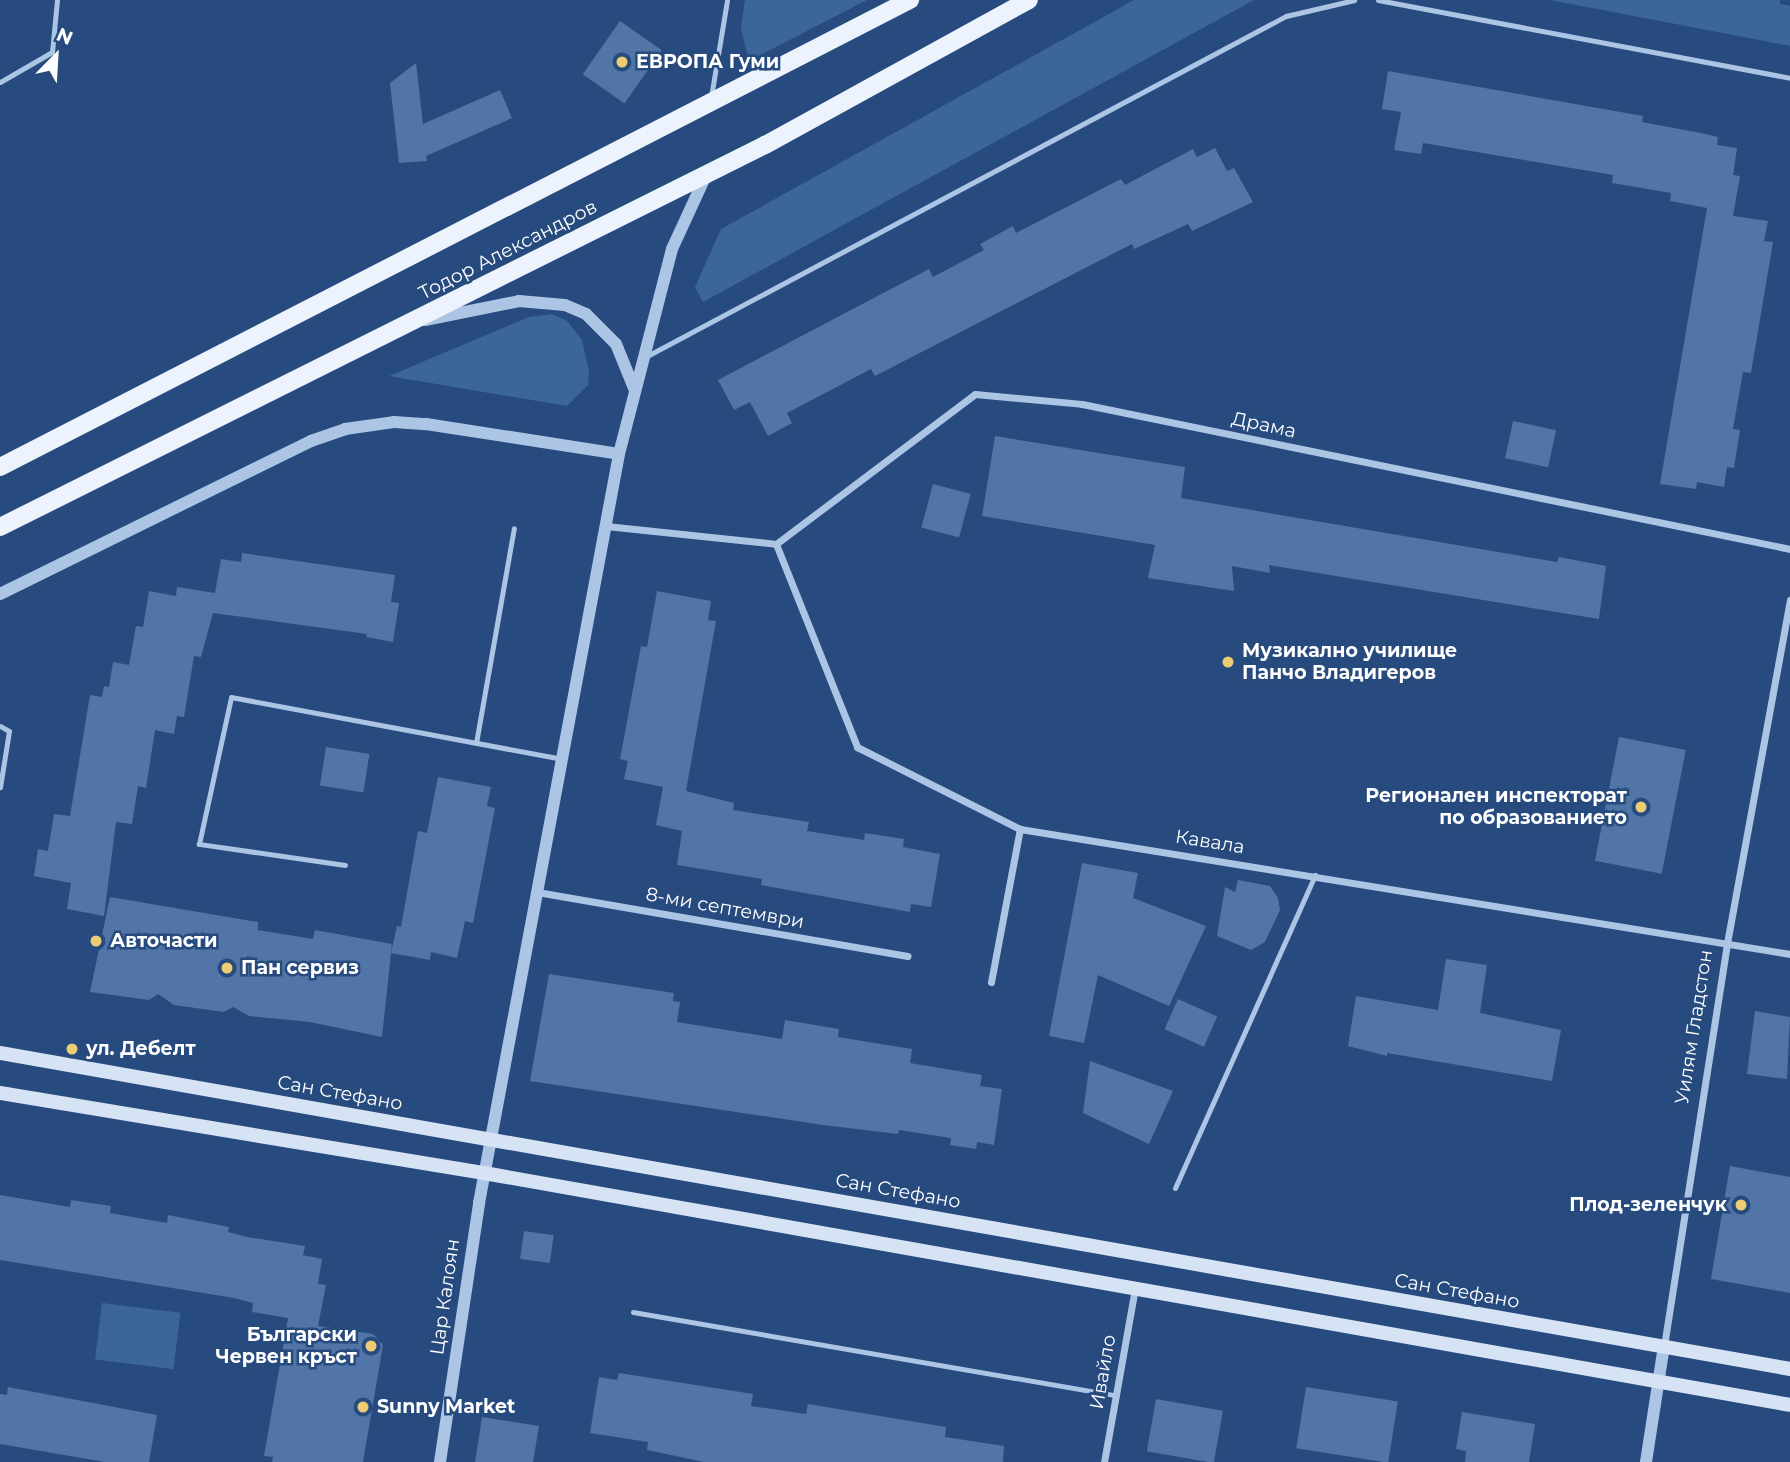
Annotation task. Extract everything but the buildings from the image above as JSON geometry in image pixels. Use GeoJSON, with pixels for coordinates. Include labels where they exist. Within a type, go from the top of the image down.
{"type":"FeatureCollection","features":[{"type":"Feature","properties":{"kind":"main road","name":"Тодор Александров"},"geometry":{"type":"LineString","coordinates":[[0,467],[709,106],[910,0]]}},
{"type":"Feature","properties":{"kind":"main road","name":"Тодор Александров"},"geometry":{"type":"LineString","coordinates":[[0,527],[706,175],[1029,0]]}},
{"type":"Feature","properties":{"kind":"main road","name":"Сан Стефано"},"geometry":{"type":"LineString","coordinates":[[0,1053],[1790,1368]]}},
{"type":"Feature","properties":{"kind":"main road"},"geometry":{"type":"LineString","coordinates":[[0,1093],[484,1173],[1790,1405]]}},
{"type":"Feature","properties":{"kind":"street","name":"Цар Калоян"},"geometry":{"type":"LineString","coordinates":[[440,1462],[484,1173],[619,454],[672,249],[706,175]]}},
{"type":"Feature","properties":{"kind":"street"},"geometry":{"type":"LineString","coordinates":[[408,324],[519,301],[565,305],[586,314],[616,344],[635,388]]}},
{"type":"Feature","properties":{"kind":"street","name":"Драма"},"geometry":{"type":"LineString","coordinates":[[776,544],[975,394],[1082,404],[1790,549]]}},
{"type":"Feature","properties":{"kind":"street"},"geometry":{"type":"LineString","coordinates":[[0,594],[310,441],[345,429],[394,422],[426,424],[619,454]]}},
{"type":"Feature","properties":{"kind":"street"},"geometry":{"type":"LineString","coordinates":[[606,526],[776,544]]}},
{"type":"Feature","properties":{"kind":"street","name":"Кавала"},"geometry":{"type":"LineString","coordinates":[[776,544],[857,747],[1020,829],[1790,954]]}},
{"type":"Feature","properties":{"kind":"street","name":"Уилям Гладстон"},"geometry":{"type":"LineString","coordinates":[[1646,1462],[1727,943],[1790,600]]}},
{"type":"Feature","properties":{"kind":"street"},"geometry":{"type":"LineString","coordinates":[[991,982],[1020,829]]}},
{"type":"Feature","properties":{"kind":"street","name":"8-ми септември"},"geometry":{"type":"LineString","coordinates":[[537,892],[908,956]]}},
{"type":"Feature","properties":{"kind":"street","name":"Ивайло"},"geometry":{"type":"LineString","coordinates":[[1104,1462],[1135,1288]]}},
{"type":"Feature","properties":{"kind":"lane"},"geometry":{"type":"LineString","coordinates":[[0,82],[51,52],[57,0]]}},
{"type":"Feature","properties":{"kind":"lane"},"geometry":{"type":"LineString","coordinates":[[709,106],[727,0]]}},
{"type":"Feature","properties":{"kind":"lane"},"geometry":{"type":"LineString","coordinates":[[642,360],[1286,16],[1354,0]]}},
{"type":"Feature","properties":{"kind":"lane"},"geometry":{"type":"LineString","coordinates":[[1378,0],[1790,78]]}},
{"type":"Feature","properties":{"kind":"lane"},"geometry":{"type":"LineString","coordinates":[[476,743],[514,528]]}},
{"type":"Feature","properties":{"kind":"lane"},"geometry":{"type":"LineString","coordinates":[[345,865],[199,844],[231,697],[562,759]]}},
{"type":"Feature","properties":{"kind":"lane"},"geometry":{"type":"LineString","coordinates":[[0,726],[9,731],[0,787]]}},
{"type":"Feature","properties":{"kind":"lane"},"geometry":{"type":"LineString","coordinates":[[1175,1188],[1315,875]]}},
{"type":"Feature","properties":{"kind":"lane"},"geometry":{"type":"LineString","coordinates":[[633,1312],[1115,1395]]}},
{"type":"Feature","properties":{"kind":"shaded area"},"geometry":{"type":"Polygon","coordinates":[[[745,0],[867,0],[749,61],[741,29],[745,0]]]}},
{"type":"Feature","properties":{"kind":"shaded area"},"geometry":{"type":"Polygon","coordinates":[[[1134,0],[1254,0],[703,302],[695,287],[721,229],[1134,0]]]}},
{"type":"Feature","properties":{"kind":"shaded area"},"geometry":{"type":"Polygon","coordinates":[[[1550,0],[1780,0],[1780,4],[1790,6],[1790,46],[1550,0]]]}},
{"type":"Feature","properties":{"kind":"shaded area"},"geometry":{"type":"Polygon","coordinates":[[[552,314],[567,321],[582,340],[589,372],[588,385],[567,406],[389,376],[529,317],[552,314]]]}},
{"type":"Feature","properties":{"kind":"shaded area"},"geometry":{"type":"Polygon","coordinates":[[[102,1303],[180,1313],[173,1369],[95,1360],[102,1303]]]}},
{"type":"Feature","properties":{"kind":"place","name":"ЕВРОПА Гуми"},"geometry":{"type":"Point","coordinates":[622,62]}},
{"type":"Feature","properties":{"kind":"place","name":"Музикално училище Панчо Владигеров"},"geometry":{"type":"Point","coordinates":[1228,662]}},
{"type":"Feature","properties":{"kind":"place","name":"Регионален инспекторат по образованието"},"geometry":{"type":"Point","coordinates":[1641,807]}},
{"type":"Feature","properties":{"kind":"place","name":"Авточасти"},"geometry":{"type":"Point","coordinates":[96,941]}},
{"type":"Feature","properties":{"kind":"place","name":"Пан сервиз"},"geometry":{"type":"Point","coordinates":[227,968]}},
{"type":"Feature","properties":{"kind":"place","name":"ул. Дебелт"},"geometry":{"type":"Point","coordinates":[72,1049]}},
{"type":"Feature","properties":{"kind":"place","name":"Плод-зеленчук"},"geometry":{"type":"Point","coordinates":[1741,1205]}},
{"type":"Feature","properties":{"kind":"place","name":"Български Червен кръст"},"geometry":{"type":"Point","coordinates":[371,1346]}},
{"type":"Feature","properties":{"kind":"place","name":"Sunny Market"},"geometry":{"type":"Point","coordinates":[363,1407]}}]}
